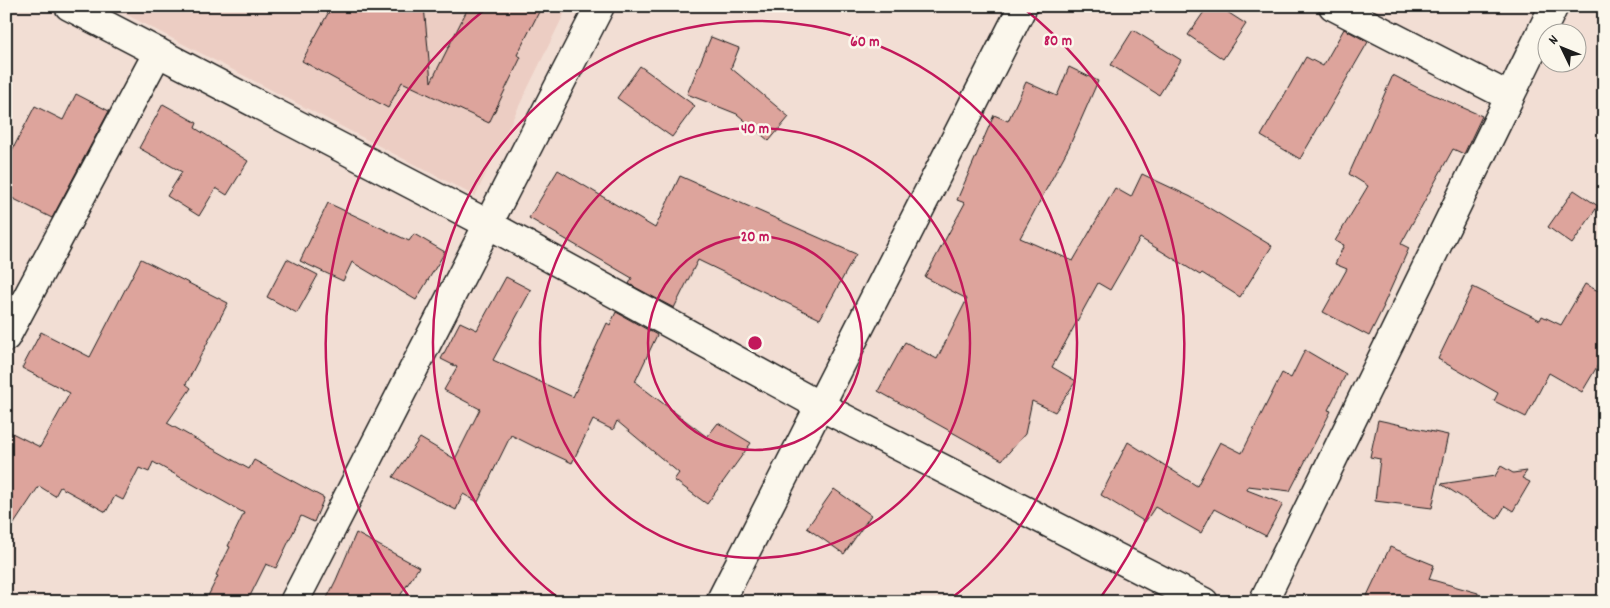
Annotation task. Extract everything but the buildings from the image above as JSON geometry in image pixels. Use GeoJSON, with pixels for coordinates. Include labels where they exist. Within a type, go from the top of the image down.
{"type":"FeatureCollection","features":[{"type":"Feature","properties":{"kind":"street"},"geometry":{"type":"LineString","coordinates":[[69,6],[488,224],[820,406],[1204,602]]}},
{"type":"Feature","properties":{"kind":"street"},"geometry":{"type":"LineString","coordinates":[[294,602],[600,6]]}},
{"type":"Feature","properties":{"kind":"street"},"geometry":{"type":"LineString","coordinates":[[720,602],[1023,6]]}},
{"type":"Feature","properties":{"kind":"street"},"geometry":{"type":"LineString","coordinates":[[1333,6],[1510,97]]}},
{"type":"Feature","properties":{"kind":"street"},"geometry":{"type":"LineString","coordinates":[[1264,602],[1554,6]]}},
{"type":"Feature","properties":{"kind":"street"},"geometry":{"type":"LineString","coordinates":[[6,336],[158,52]]}},
{"type":"Feature","properties":{"kind":"shaded area"},"geometry":{"type":"Polygon","coordinates":[[[110,6],[568,6],[475,196],[110,6]]]}}]}
